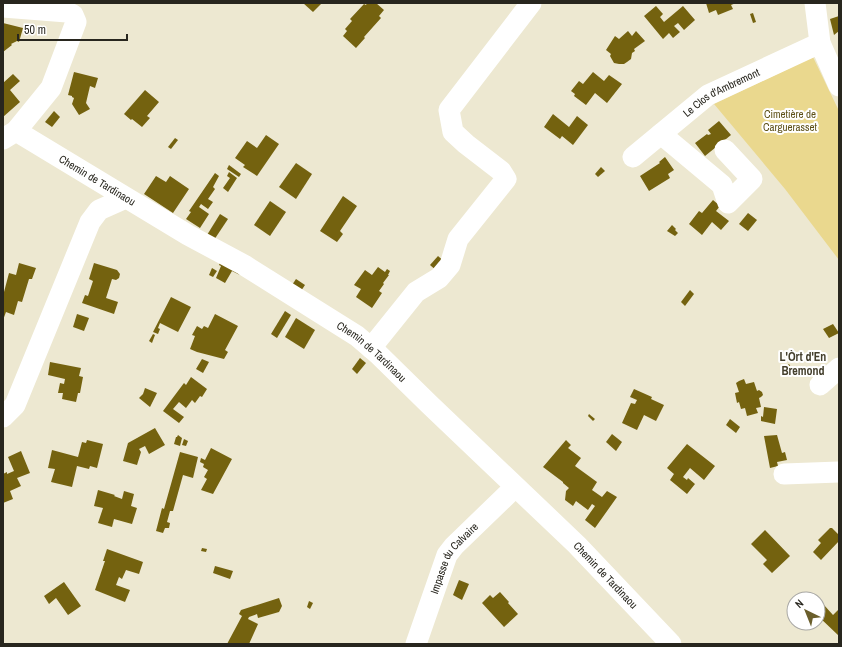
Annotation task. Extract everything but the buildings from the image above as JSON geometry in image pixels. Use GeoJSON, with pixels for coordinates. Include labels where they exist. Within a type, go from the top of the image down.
{"type":"FeatureCollection","features":[{"type":"Feature","properties":{"kind":"street"},"geometry":{"type":"LineString","coordinates":[[372,348],[416,292],[439,278],[450,265],[458,238],[506,180],[500,171],[453,132],[449,110],[531,3]]}},
{"type":"Feature","properties":{"kind":"street"},"geometry":{"type":"LineString","coordinates":[[815,3],[820,43],[839,86]]}},
{"type":"Feature","properties":{"kind":"street"},"geometry":{"type":"LineString","coordinates":[[3,7],[67,12],[73,15],[76,22],[51,88],[9,135]]}},
{"type":"Feature","properties":{"kind":"street","name":"Le Clos d'Ambremont"},"geometry":{"type":"LineString","coordinates":[[633,157],[708,95],[820,43]]}},
{"type":"Feature","properties":{"kind":"street"},"geometry":{"type":"LineString","coordinates":[[661,134],[722,185],[728,203],[752,179],[725,150]]}},
{"type":"Feature","properties":{"kind":"street","name":"Chemin de Tardinaou"},"geometry":{"type":"LineString","coordinates":[[9,135],[71,163],[188,235],[250,269],[357,336],[372,348],[577,545],[671,644]]}},
{"type":"Feature","properties":{"kind":"street"},"geometry":{"type":"LineString","coordinates":[[3,417],[16,406],[90,222],[99,210],[126,198]]}},
{"type":"Feature","properties":{"kind":"street"},"geometry":{"type":"LineString","coordinates":[[820,385],[839,368]]}},
{"type":"Feature","properties":{"kind":"street"},"geometry":{"type":"LineString","coordinates":[[784,474],[839,472]]}},
{"type":"Feature","properties":{"kind":"street","name":"Impasse du Calvaire"},"geometry":{"type":"LineString","coordinates":[[416,644],[447,555],[454,546],[515,487]]}},
{"type":"Feature","properties":{"kind":"green space","name":"Cimetière de Carguerasset"},"geometry":{"type":"Polygon","coordinates":[[[813,57],[839,111],[839,260],[785,189],[714,104],[813,57]]]}},
{"type":"Feature","properties":{"kind":"district","name":"L'Òrt d'En Bremond"},"geometry":{"type":"Point","coordinates":[803,364]}}]}
